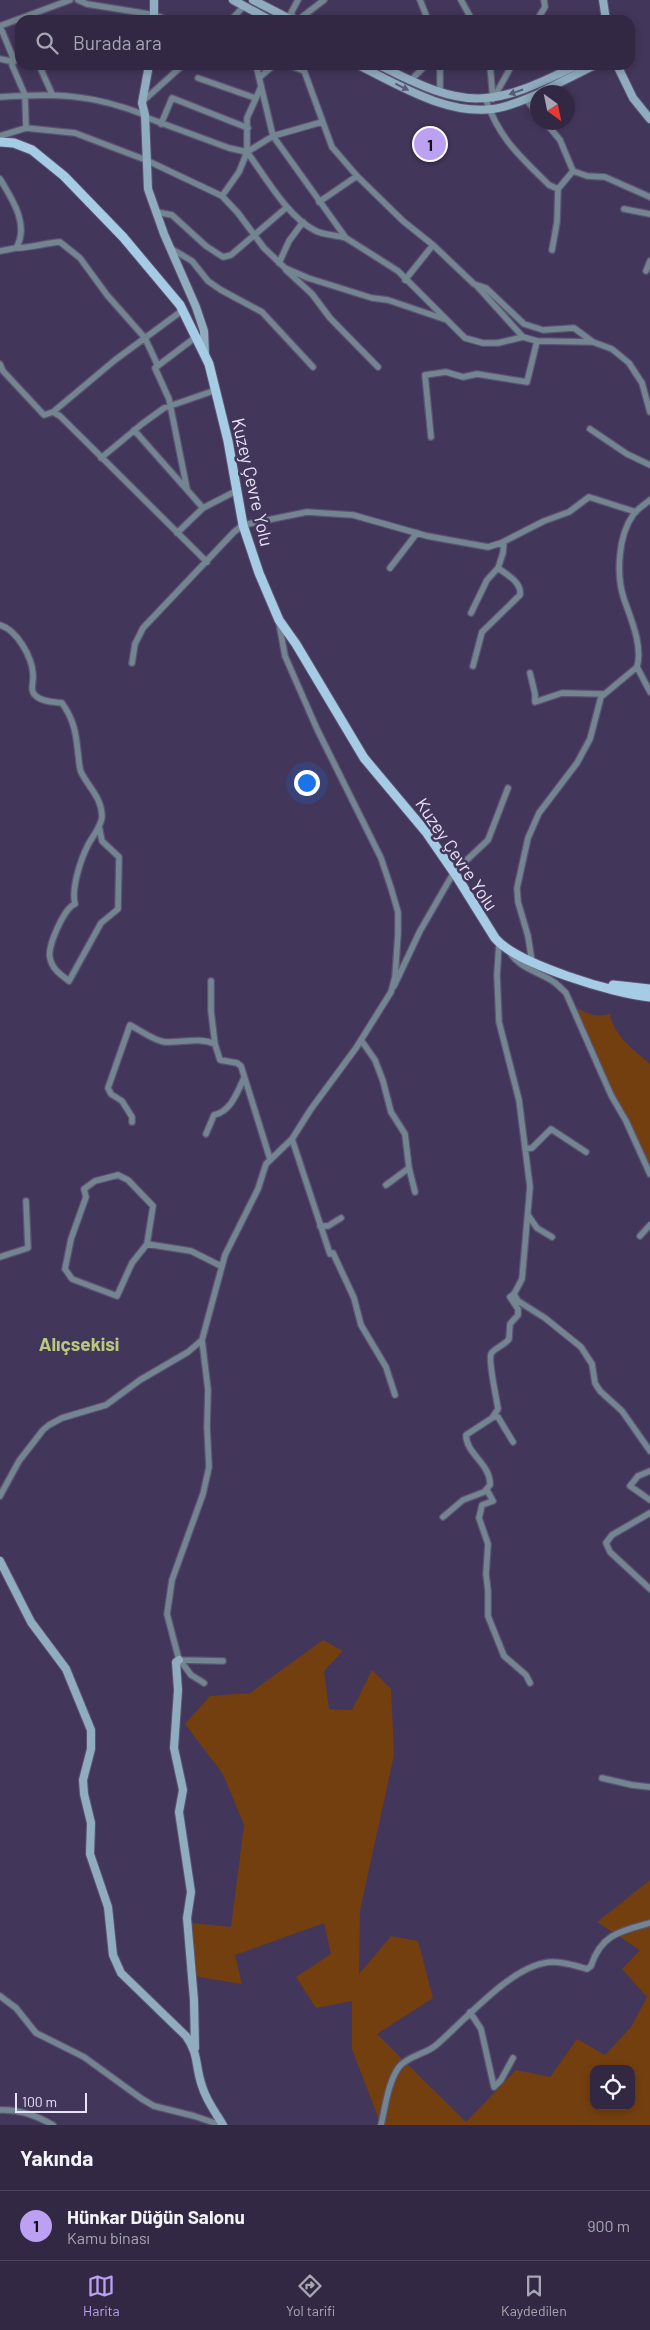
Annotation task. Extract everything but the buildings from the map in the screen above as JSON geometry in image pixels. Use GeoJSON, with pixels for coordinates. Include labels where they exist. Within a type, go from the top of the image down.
{"type":"FeatureCollection","features":[{"type":"Feature","properties":{"kind":"main road","name":"Kuzey Çevre Yolu"},"geometry":{"type":"LineString","coordinates":[[0,142],[14,143],[32,150],[64,176],[123,237],[183,310],[205,354],[228,441],[243,525],[259,573],[279,620],[296,644],[364,758],[408,808],[454,872],[499,943],[532,962],[578,979],[618,992],[650,997]]}},
{"type":"Feature","properties":{"kind":"main road","name":"Kuzey Çevre Yolu"},"geometry":{"type":"LineString","coordinates":[[578,979],[621,987],[650,989]]}},
{"type":"Feature","properties":{"kind":"street"},"geometry":{"type":"LineString","coordinates":[[30,15],[70,0]]}},
{"type":"Feature","properties":{"kind":"street"},"geometry":{"type":"LineString","coordinates":[[78,0],[87,4],[145,15]]}},
{"type":"Feature","properties":{"kind":"street"},"geometry":{"type":"LineString","coordinates":[[154,0],[155,15]]}},
{"type":"Feature","properties":{"kind":"street"},"geometry":{"type":"LineString","coordinates":[[233,0],[261,15]]}},
{"type":"Feature","properties":{"kind":"street"},"geometry":{"type":"LineString","coordinates":[[253,0],[284,15]]}},
{"type":"Feature","properties":{"kind":"street"},"geometry":{"type":"LineString","coordinates":[[292,15],[291,13],[298,0]]}},
{"type":"Feature","properties":{"kind":"street"},"geometry":{"type":"LineString","coordinates":[[302,15],[324,0]]}},
{"type":"Feature","properties":{"kind":"street"},"geometry":{"type":"LineString","coordinates":[[420,0],[426,15]]}},
{"type":"Feature","properties":{"kind":"street"},"geometry":{"type":"LineString","coordinates":[[461,0],[469,15]]}},
{"type":"Feature","properties":{"kind":"street"},"geometry":{"type":"LineString","coordinates":[[540,15],[545,7],[544,0]]}},
{"type":"Feature","properties":{"kind":"street"},"geometry":{"type":"LineString","coordinates":[[603,0],[605,15]]}},
{"type":"Feature","properties":{"kind":"street"},"geometry":{"type":"LineString","coordinates":[[236,15],[244,6]]}},
{"type":"Feature","properties":{"kind":"street"},"geometry":{"type":"LineString","coordinates":[[15,20],[0,26],[15,56]]}},
{"type":"Feature","properties":{"kind":"street"},"geometry":{"type":"LineString","coordinates":[[0,59],[15,60]]}},
{"type":"Feature","properties":{"kind":"street"},"geometry":{"type":"LineString","coordinates":[[15,62],[12,65],[25,96],[26,128]]}},
{"type":"Feature","properties":{"kind":"street"},"geometry":{"type":"LineString","coordinates":[[41,70],[52,94]]}},
{"type":"Feature","properties":{"kind":"street"},"geometry":{"type":"LineString","coordinates":[[148,70],[142,103],[145,116],[148,189],[170,248],[196,307],[204,331],[205,354]]}},
{"type":"Feature","properties":{"kind":"street"},"geometry":{"type":"LineString","coordinates":[[142,103],[178,70]]}},
{"type":"Feature","properties":{"kind":"street"},"geometry":{"type":"LineString","coordinates":[[258,70],[273,136],[346,238]]}},
{"type":"Feature","properties":{"kind":"street"},"geometry":{"type":"LineString","coordinates":[[260,78],[269,70]]}},
{"type":"Feature","properties":{"kind":"street"},"geometry":{"type":"LineString","coordinates":[[304,70],[332,146],[357,176],[403,222],[433,245],[474,284],[523,337]]}},
{"type":"Feature","properties":{"kind":"street"},"geometry":{"type":"LineString","coordinates":[[369,70],[435,101],[473,109],[507,106],[530,97]]}},
{"type":"Feature","properties":{"kind":"street"},"geometry":{"type":"LineString","coordinates":[[389,70],[440,93],[490,99],[523,90],[566,70]]}},
{"type":"Feature","properties":{"kind":"street"},"geometry":{"type":"LineString","coordinates":[[410,81],[421,70]]}},
{"type":"Feature","properties":{"kind":"street"},"geometry":{"type":"LineString","coordinates":[[440,70],[440,93]]}},
{"type":"Feature","properties":{"kind":"street"},"geometry":{"type":"LineString","coordinates":[[490,70],[489,109],[504,139],[549,185],[558,188]]}},
{"type":"Feature","properties":{"kind":"street"},"geometry":{"type":"LineString","coordinates":[[490,99],[509,70]]}},
{"type":"Feature","properties":{"kind":"street"},"geometry":{"type":"LineString","coordinates":[[555,85],[585,70]]}},
{"type":"Feature","properties":{"kind":"street"},"geometry":{"type":"LineString","coordinates":[[620,70],[633,98],[650,119]]}},
{"type":"Feature","properties":{"kind":"street"},"geometry":{"type":"LineString","coordinates":[[198,78],[255,98]]}},
{"type":"Feature","properties":{"kind":"street"},"geometry":{"type":"LineString","coordinates":[[222,196],[239,172],[248,152],[247,118],[261,87]]}},
{"type":"Feature","properties":{"kind":"street"},"geometry":{"type":"LineString","coordinates":[[0,97],[52,94],[101,100],[161,124],[229,148],[248,152],[287,207],[304,222],[316,231],[346,238],[398,271],[444,319],[472,342],[498,343],[523,337],[537,341],[594,342]]}},
{"type":"Feature","properties":{"kind":"street"},"geometry":{"type":"LineString","coordinates":[[161,124],[172,98],[248,128]]}},
{"type":"Feature","properties":{"kind":"street"},"geometry":{"type":"LineString","coordinates":[[525,99],[530,104]]}},
{"type":"Feature","properties":{"kind":"street"},"geometry":{"type":"LineString","coordinates":[[248,152],[273,136],[322,122]]}},
{"type":"Feature","properties":{"kind":"street"},"geometry":{"type":"LineString","coordinates":[[0,136],[26,128],[75,133],[146,160],[222,196],[279,264],[285,268],[308,278],[372,298],[388,300],[444,319]]}},
{"type":"Feature","properties":{"kind":"street"},"geometry":{"type":"LineString","coordinates":[[552,130],[560,140],[572,171]]}},
{"type":"Feature","properties":{"kind":"street"},"geometry":{"type":"LineString","coordinates":[[552,250],[557,222],[558,188],[572,171]]}},
{"type":"Feature","properties":{"kind":"street"},"geometry":{"type":"LineString","coordinates":[[572,171],[587,176],[605,177],[649,198]]}},
{"type":"Feature","properties":{"kind":"street"},"geometry":{"type":"LineString","coordinates":[[319,202],[357,176]]}},
{"type":"Feature","properties":{"kind":"street"},"geometry":{"type":"LineString","coordinates":[[0,179],[13,202],[22,226],[22,234],[16,248]]}},
{"type":"Feature","properties":{"kind":"street"},"geometry":{"type":"LineString","coordinates":[[156,212],[172,215],[206,246],[223,257],[231,255],[287,207]]}},
{"type":"Feature","properties":{"kind":"street"},"geometry":{"type":"LineString","coordinates":[[624,209],[650,214]]}},
{"type":"Feature","properties":{"kind":"street"},"geometry":{"type":"LineString","coordinates":[[279,264],[289,241],[304,222]]}},
{"type":"Feature","properties":{"kind":"street"},"geometry":{"type":"LineString","coordinates":[[0,251],[27,248],[45,242],[60,242],[80,258],[107,295],[145,338],[158,366]]}},
{"type":"Feature","properties":{"kind":"street"},"geometry":{"type":"LineString","coordinates":[[405,280],[433,245]]}},
{"type":"Feature","properties":{"kind":"street"},"geometry":{"type":"LineString","coordinates":[[170,248],[192,261],[208,281],[262,312],[313,367]]}},
{"type":"Feature","properties":{"kind":"street"},"geometry":{"type":"LineString","coordinates":[[646,271],[650,261]]}},
{"type":"Feature","properties":{"kind":"street"},"geometry":{"type":"LineString","coordinates":[[285,268],[312,294],[330,318],[378,367]]}},
{"type":"Feature","properties":{"kind":"street"},"geometry":{"type":"LineString","coordinates":[[474,284],[486,288],[524,324],[543,330],[574,328],[594,342],[612,349],[630,363],[642,383],[650,412]]}},
{"type":"Feature","properties":{"kind":"street"},"geometry":{"type":"LineString","coordinates":[[0,364],[3,371],[44,415],[53,412],[80,388],[183,310]]}},
{"type":"Feature","properties":{"kind":"street"},"geometry":{"type":"LineString","coordinates":[[187,489],[170,405],[155,368],[197,336]]}},
{"type":"Feature","properties":{"kind":"street"},"geometry":{"type":"LineString","coordinates":[[431,437],[425,375],[446,372],[462,376],[477,374],[527,382],[537,341]]}},
{"type":"Feature","properties":{"kind":"street"},"geometry":{"type":"LineString","coordinates":[[101,458],[134,430],[170,405],[216,390]]}},
{"type":"Feature","properties":{"kind":"street"},"geometry":{"type":"LineString","coordinates":[[53,412],[60,416],[207,562]]}},
{"type":"Feature","properties":{"kind":"street"},"geometry":{"type":"LineString","coordinates":[[590,429],[627,454],[650,465]]}},
{"type":"Feature","properties":{"kind":"street"},"geometry":{"type":"LineString","coordinates":[[134,430],[203,508]]}},
{"type":"Feature","properties":{"kind":"street"},"geometry":{"type":"LineString","coordinates":[[177,533],[203,508],[236,490]]}},
{"type":"Feature","properties":{"kind":"street"},"geometry":{"type":"LineString","coordinates":[[132,663],[135,644],[143,628],[234,532],[243,525],[307,512],[353,515],[427,536],[462,541],[479,546],[496,546],[544,521],[569,512],[589,497],[636,512]]}},
{"type":"Feature","properties":{"kind":"street"},"geometry":{"type":"LineString","coordinates":[[650,500],[636,512],[628,525],[622,542],[621,577],[624,598],[635,633],[637,667],[650,692]]}},
{"type":"Feature","properties":{"kind":"street"},"geometry":{"type":"LineString","coordinates":[[390,568],[416,533]]}},
{"type":"Feature","properties":{"kind":"street"},"geometry":{"type":"LineString","coordinates":[[471,613],[487,580],[498,568],[504,542]]}},
{"type":"Feature","properties":{"kind":"street"},"geometry":{"type":"LineString","coordinates":[[473,666],[482,632],[520,595],[521,591],[513,579],[498,568]]}},
{"type":"Feature","properties":{"kind":"street"},"geometry":{"type":"LineString","coordinates":[[279,620],[281,643],[285,656],[317,729],[381,858],[391,888],[398,912],[398,934],[395,977],[390,992]]}},
{"type":"Feature","properties":{"kind":"street"},"geometry":{"type":"LineString","coordinates":[[0,625],[7,627],[20,642],[28,657],[33,674],[32,690],[34,696],[62,703],[72,717],[76,730],[80,772],[96,792],[100,804],[102,819],[87,846],[74,886],[72,894],[75,904],[70,906],[65,914],[51,943],[49,957],[56,972],[69,981],[101,923],[118,909],[119,857],[102,841],[99,826]]}},
{"type":"Feature","properties":{"kind":"street"},"geometry":{"type":"LineString","coordinates":[[532,962],[528,936],[518,902],[517,888],[528,838],[539,813],[577,762],[590,739],[599,703],[604,694],[620,683],[637,667]]}},
{"type":"Feature","properties":{"kind":"street"},"geometry":{"type":"LineString","coordinates":[[530,673],[535,702],[562,694],[604,694]]}},
{"type":"Feature","properties":{"kind":"street"},"geometry":{"type":"LineString","coordinates":[[204,1683],[191,1675],[179,1660],[167,1614],[172,1580],[203,1494],[209,1467],[208,1390],[202,1340],[221,1266],[270,1159],[292,1138],[361,1040],[407,962],[420,930],[454,872],[488,840],[508,788]]}},
{"type":"Feature","properties":{"kind":"street"},"geometry":{"type":"LineString","coordinates":[[443,1517],[463,1500],[487,1490],[490,1485],[489,1476],[467,1444],[466,1435],[493,1417],[498,1409],[492,1382],[490,1356],[505,1344],[510,1337],[509,1327],[517,1319],[518,1312],[510,1296],[514,1294],[522,1279],[530,1187],[519,1100],[499,1022],[497,975],[499,943]]}},
{"type":"Feature","properties":{"kind":"street"},"geometry":{"type":"LineString","coordinates":[[508,949],[512,957],[530,970],[553,981],[566,993],[611,1095],[626,1121],[650,1174]]}},
{"type":"Feature","properties":{"kind":"street"},"geometry":{"type":"LineString","coordinates":[[211,981],[211,1012],[220,1060],[239,1064],[270,1159]]}},
{"type":"Feature","properties":{"kind":"street"},"geometry":{"type":"LineString","coordinates":[[132,1122],[132,1117],[122,1101],[111,1094],[108,1088],[108,1081],[117,1063],[130,1024],[164,1042],[195,1040],[216,1044]]}},
{"type":"Feature","properties":{"kind":"street"},"geometry":{"type":"LineString","coordinates":[[361,1040],[375,1060],[391,1112],[405,1134],[409,1168],[415,1192]]}},
{"type":"Feature","properties":{"kind":"street"},"geometry":{"type":"LineString","coordinates":[[206,1134],[214,1115],[222,1113],[228,1108],[244,1078]]}},
{"type":"Feature","properties":{"kind":"street"},"geometry":{"type":"LineString","coordinates":[[525,1149],[532,1148],[551,1128],[586,1152]]}},
{"type":"Feature","properties":{"kind":"street"},"geometry":{"type":"LineString","coordinates":[[292,1138],[330,1254],[332,1253],[339,1265],[354,1298],[361,1325],[386,1367],[395,1395]]}},
{"type":"Feature","properties":{"kind":"street"},"geometry":{"type":"LineString","coordinates":[[386,1185],[409,1168]]}},
{"type":"Feature","properties":{"kind":"street"},"geometry":{"type":"LineString","coordinates":[[118,1175],[128,1180],[153,1206],[147,1244],[132,1264],[117,1296],[72,1279],[65,1269],[70,1238],[86,1197],[84,1189],[95,1181],[118,1175]]}},
{"type":"Feature","properties":{"kind":"street"},"geometry":{"type":"LineString","coordinates":[[0,1257],[28,1248],[26,1201]]}},
{"type":"Feature","properties":{"kind":"street"},"geometry":{"type":"LineString","coordinates":[[528,1215],[536,1228],[552,1237]]}},
{"type":"Feature","properties":{"kind":"street"},"geometry":{"type":"LineString","coordinates":[[320,1226],[328,1226],[340,1218]]}},
{"type":"Feature","properties":{"kind":"street"},"geometry":{"type":"LineString","coordinates":[[640,1236],[650,1225]]}},
{"type":"Feature","properties":{"kind":"street"},"geometry":{"type":"LineString","coordinates":[[147,1244],[191,1251],[221,1266]]}},
{"type":"Feature","properties":{"kind":"street"},"geometry":{"type":"LineString","coordinates":[[514,1294],[518,1301],[545,1318],[581,1347],[592,1364],[595,1383],[600,1391],[622,1411],[650,1451]]}},
{"type":"Feature","properties":{"kind":"street"},"geometry":{"type":"LineString","coordinates":[[0,1496],[19,1461],[49,1425],[62,1418],[106,1406],[140,1380],[188,1352],[202,1340]]}},
{"type":"Feature","properties":{"kind":"street"},"geometry":{"type":"LineString","coordinates":[[493,1417],[498,1417],[513,1442]]}},
{"type":"Feature","properties":{"kind":"street"},"geometry":{"type":"LineString","coordinates":[[650,1471],[638,1476],[630,1486],[650,1500]]}},
{"type":"Feature","properties":{"kind":"street"},"geometry":{"type":"LineString","coordinates":[[487,1490],[493,1501],[482,1505],[479,1515],[488,1544],[489,1559],[486,1571],[488,1591],[487,1612],[494,1636],[504,1656],[514,1667],[526,1675],[530,1683]]}},
{"type":"Feature","properties":{"kind":"street"},"geometry":{"type":"LineString","coordinates":[[650,1512],[612,1536],[606,1543],[610,1552],[650,1589]]}},
{"type":"Feature","properties":{"kind":"street"},"geometry":{"type":"LineString","coordinates":[[0,1561],[30,1622],[56,1653],[66,1669],[91,1730],[91,1749],[83,1780],[84,1794],[91,1823],[90,1854],[108,1907],[113,1955],[121,1972],[186,2036],[195,2049]]}},
{"type":"Feature","properties":{"kind":"street"},"geometry":{"type":"LineString","coordinates":[[179,1660],[223,1661]]}},
{"type":"Feature","properties":{"kind":"street"},"geometry":{"type":"LineString","coordinates":[[179,1660],[176,1662],[175,1667],[178,1690],[174,1748],[183,1790],[179,1812],[190,1892],[187,1918],[194,2000],[195,2049],[201,2085],[207,2100],[222,2125]]}},
{"type":"Feature","properties":{"kind":"street"},"geometry":{"type":"LineString","coordinates":[[602,1778],[650,1787]]}},
{"type":"Feature","properties":{"kind":"street"},"geometry":{"type":"LineString","coordinates":[[381,2125],[384,2103],[399,2067],[434,2047],[470,2012],[512,1976],[533,1966],[553,1962],[587,1969],[592,1966],[595,1954],[603,1943],[617,1932],[650,1923]]}},
{"type":"Feature","properties":{"kind":"street"},"geometry":{"type":"LineString","coordinates":[[0,1996],[16,2008],[36,2033],[84,2056],[154,2106],[222,2125]]}},
{"type":"Feature","properties":{"kind":"street"},"geometry":{"type":"LineString","coordinates":[[470,2012],[482,2029],[494,2087],[501,2080],[513,2058]]}},
{"type":"Feature","properties":{"kind":"street"},"geometry":{"type":"LineString","coordinates":[[0,2110],[12,2109],[28,2112],[53,2125]]}},
{"type":"Feature","properties":{"kind":"shaded area"},"geometry":{"type":"Polygon","coordinates":[[[572,1004],[590,1014],[610,1014],[615,1029],[620,1036],[650,1064],[650,1163],[648,1164],[626,1115],[586,1048],[572,1004]]]}},
{"type":"Feature","properties":{"kind":"shaded area"},"geometry":{"type":"Polygon","coordinates":[[[323,1640],[343,1651],[324,1671],[329,1709],[352,1710],[372,1670],[391,1689],[394,1755],[360,1910],[359,1974],[391,1936],[418,1941],[433,1998],[377,2034],[466,2122],[516,2070],[550,2077],[577,2039],[605,2055],[631,2027],[647,1997],[622,1969],[640,1950],[597,1922],[650,1880],[650,2125],[381,2125],[352,2049],[352,2001],[316,2008],[296,1977],[331,1954],[324,1923],[235,1955],[242,1984],[194,1976],[192,1923],[231,1927],[244,1825],[223,1774],[185,1724],[210,1696],[250,1693],[323,1640]]]}},
{"type":"Feature","properties":{"kind":"place","name":"Hünkar Düğün Salonu"},"geometry":{"type":"Point","coordinates":[430,144]}},
{"type":"Feature","properties":{"kind":"district","name":"Alıçsekisi"},"geometry":{"type":"Point","coordinates":[79,1343]}}]}
